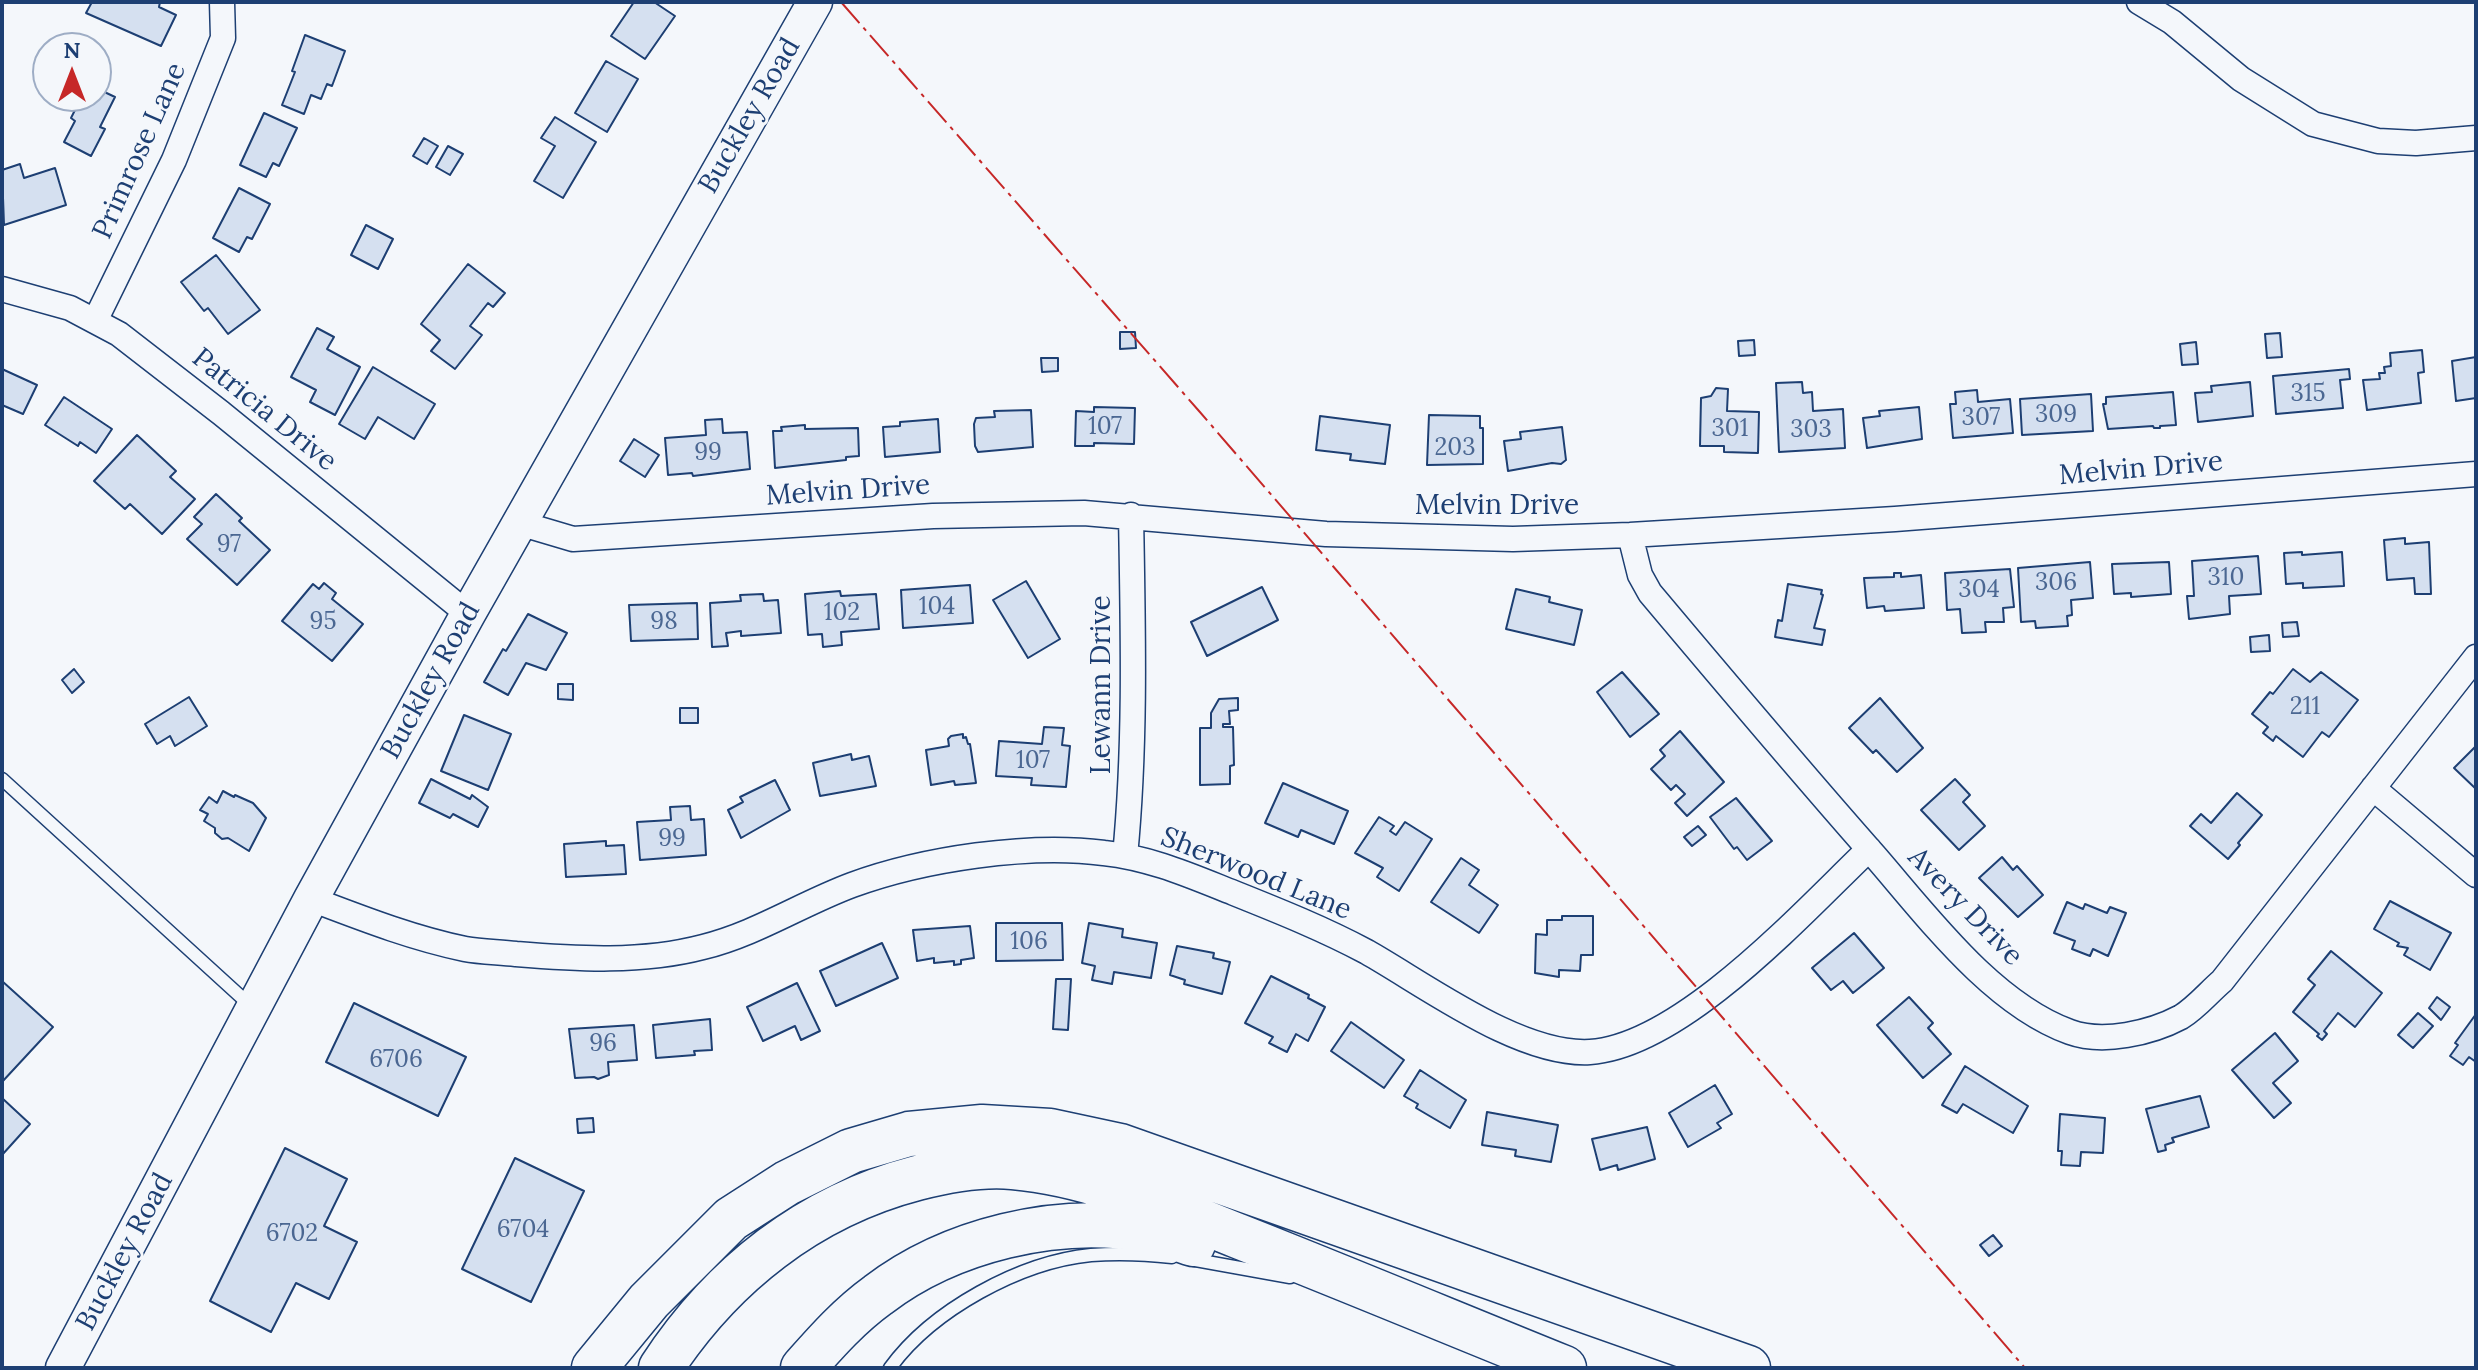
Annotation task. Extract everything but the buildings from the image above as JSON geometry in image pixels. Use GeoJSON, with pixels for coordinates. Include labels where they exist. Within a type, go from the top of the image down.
{"type":"FeatureCollection","features":[{"type":"Feature","properties":{"kind":"highway"},"geometry":{"type":"LineString","coordinates":[[594,1368],[649,1301],[731,1219],[787,1183],[851,1151],[909,1134],[982,1127],[1050,1131],[1120,1146],[1748,1368]]}},
{"type":"Feature","properties":{"kind":"highway"},"geometry":{"type":"LineString","coordinates":[[661,1368],[704,1311],[741,1273],[804,1225],[877,1188],[951,1169],[1011,1166],[1125,1191],[1413,1304],[1564,1368]]}},
{"type":"Feature","properties":{"kind":"highway"},"geometry":{"type":"LineString","coordinates":[[803,1368],[838,1328],[880,1293],[939,1259],[1018,1231],[1073,1224],[1147,1230],[1315,1282],[1413,1304]]}},
{"type":"Feature","properties":{"kind":"highway"},"geometry":{"type":"LineString","coordinates":[[623,1368],[690,1261]]}},
{"type":"Feature","properties":{"kind":"street","name":"Primrose Lane"},"geometry":{"type":"LineString","coordinates":[[95,321],[174,160],[223,38],[222,2]]}},
{"type":"Feature","properties":{"kind":"street","name":"Buckley Road"},"geometry":{"type":"LineString","coordinates":[[63,1368],[311,899],[519,523],[815,2]]}},
{"type":"Feature","properties":{"kind":"street"},"geometry":{"type":"LineString","coordinates":[[2139,2],[2172,22],[2241,79],[2313,124],[2378,141],[2416,143],[2476,138]]}},
{"type":"Feature","properties":{"kind":"street","name":"Patricia Drive"},"geometry":{"type":"LineString","coordinates":[[2,289],[70,308],[119,334],[468,614]]}},
{"type":"Feature","properties":{"kind":"street","name":"Melvin Drive"},"geometry":{"type":"LineString","coordinates":[[519,523],[573,539],[933,516],[1084,513],[1326,534],[1513,539],[1895,519],[2476,474]]}},
{"type":"Feature","properties":{"kind":"street","name":"Lewann Drive"},"geometry":{"type":"LineString","coordinates":[[1125,856],[1132,764],[1134,647],[1131,515]]}},
{"type":"Feature","properties":{"kind":"street","name":"Avery Drive"},"geometry":{"type":"LineString","coordinates":[[1630,535],[1640,575],[1650,593],[1777,746],[1967,961],[2026,1010],[2071,1032],[2106,1036],[2144,1032],[2183,1016],[2222,981],[2476,657]]}},
{"type":"Feature","properties":{"kind":"street"},"geometry":{"type":"LineString","coordinates":[[2373,788],[2476,875]]}},
{"type":"Feature","properties":{"kind":"street","name":"Sherwood Lane"},"geometry":{"type":"LineString","coordinates":[[311,899],[392,929],[468,950],[576,959],[664,954],[704,947],[771,923],[850,886],[913,866],[1013,852],[1100,852],[1156,862],[1292,916],[1364,951],[1475,1016],[1541,1046],[1585,1052],[1615,1049],[1645,1038],[1711,995],[1869,849]]}},
{"type":"Feature","properties":{"kind":"lane"},"geometry":{"type":"LineString","coordinates":[[2,779],[253,1008]]}},
{"type":"Feature","properties":{"kind":"lane"},"geometry":{"type":"LineString","coordinates":[[890,1368],[930,1326],[976,1294],[1029,1270],[1089,1255],[1147,1254],[1206,1261],[1315,1282]]}},
{"type":"Feature","properties":{"kind":"power"},"geometry":{"type":"LineString","coordinates":[[841,2],[1199,411],[2025,1368]]}}]}
